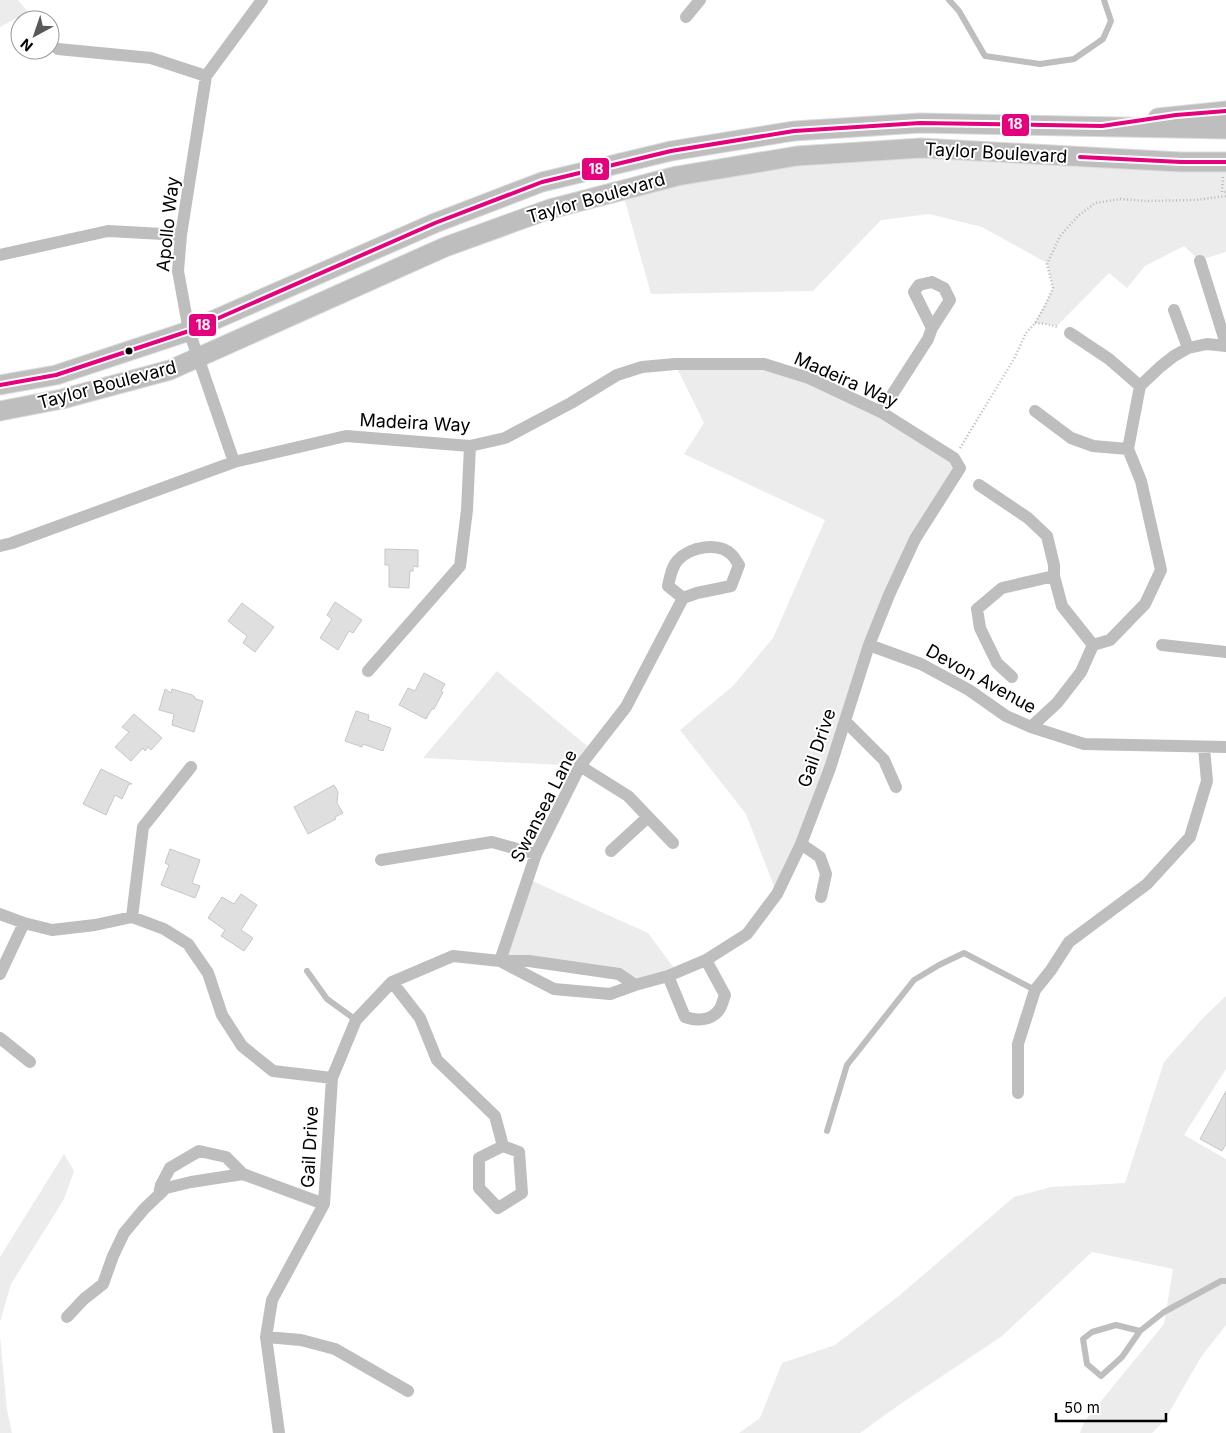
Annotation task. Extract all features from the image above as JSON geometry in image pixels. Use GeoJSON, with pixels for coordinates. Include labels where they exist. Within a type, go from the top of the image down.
{"type":"FeatureCollection","features":[{"type":"Feature","properties":{"kind":"main road"},"geometry":{"type":"LineString","coordinates":[[1102,126],[1176,115],[1226,111]]}},
{"type":"Feature","properties":{"kind":"main road","name":"Taylor Boulevard"},"geometry":{"type":"LineString","coordinates":[[0,385],[56,374],[189,331],[435,223],[542,182],[672,151],[794,131],[920,123],[1226,129]]}},
{"type":"Feature","properties":{"kind":"main road","name":"Taylor Boulevard"},"geometry":{"type":"LineString","coordinates":[[0,411],[62,399],[170,370],[445,247],[550,209],[677,176],[796,156],[921,148],[1181,162],[1226,162]]}},
{"type":"Feature","properties":{"kind":"street","name":"Apollo Way"},"geometry":{"type":"LineString","coordinates":[[234,462],[189,331],[178,271],[181,235],[206,76],[262,0]]}},
{"type":"Feature","properties":{"kind":"street"},"geometry":{"type":"LineString","coordinates":[[686,17],[700,0]]}},
{"type":"Feature","properties":{"kind":"street"},"geometry":{"type":"LineString","coordinates":[[60,50],[151,58],[206,76]]}},
{"type":"Feature","properties":{"kind":"street"},"geometry":{"type":"LineString","coordinates":[[0,255],[108,232],[181,235]]}},
{"type":"Feature","properties":{"kind":"street"},"geometry":{"type":"LineString","coordinates":[[1031,727],[1057,703],[1081,672],[1093,645],[1110,640],[1145,604],[1161,570],[1141,480],[1128,450],[1140,386],[1160,367],[1188,348],[1207,344],[1226,345],[1200,261]]}},
{"type":"Feature","properties":{"kind":"street"},"geometry":{"type":"LineString","coordinates":[[1174,310],[1188,348]]}},
{"type":"Feature","properties":{"kind":"street"},"geometry":{"type":"LineString","coordinates":[[881,412],[928,339],[932,328]]}},
{"type":"Feature","properties":{"kind":"street"},"geometry":{"type":"LineString","coordinates":[[1070,333],[1109,359],[1140,386]]}},
{"type":"Feature","properties":{"kind":"street","name":"Madeira Way"},"geometry":{"type":"LineString","coordinates":[[0,546],[234,462],[346,436],[470,446],[505,438],[571,403],[616,374],[642,367],[675,364],[764,364],[809,378],[881,412],[954,458]]}},
{"type":"Feature","properties":{"kind":"street"},"geometry":{"type":"LineString","coordinates":[[1035,411],[1071,438],[1093,446],[1128,450]]}},
{"type":"Feature","properties":{"kind":"street"},"geometry":{"type":"LineString","coordinates":[[368,672],[460,566],[467,510],[470,446]]}},
{"type":"Feature","properties":{"kind":"street","name":"Gail Drive"},"geometry":{"type":"LineString","coordinates":[[500,961],[554,988],[610,994],[668,976],[706,960],[747,934],[777,894],[801,844],[830,768],[869,645],[889,595],[915,539],[960,468],[954,458]]}},
{"type":"Feature","properties":{"kind":"street"},"geometry":{"type":"LineString","coordinates":[[979,485],[1028,518],[1047,536],[1054,564],[1054,576],[1062,606],[1093,645]]}},
{"type":"Feature","properties":{"kind":"street"},"geometry":{"type":"LineString","coordinates":[[714,546],[731,554],[739,565],[730,586],[683,598],[668,586],[670,574],[677,561],[689,550],[714,546]]}},
{"type":"Feature","properties":{"kind":"street"},"geometry":{"type":"LineString","coordinates":[[1012,677],[997,663],[980,628],[978,609],[1002,588],[1054,576]]}},
{"type":"Feature","properties":{"kind":"street","name":"Swansea Lane"},"geometry":{"type":"LineString","coordinates":[[500,961],[536,854],[580,766],[626,707],[683,598]]}},
{"type":"Feature","properties":{"kind":"street","name":"Devon Avenue"},"geometry":{"type":"LineString","coordinates":[[869,645],[921,664],[969,690],[1006,716],[1031,727],[1084,744],[1226,748]]}},
{"type":"Feature","properties":{"kind":"street"},"geometry":{"type":"LineString","coordinates":[[1162,645],[1226,652]]}},
{"type":"Feature","properties":{"kind":"street"},"geometry":{"type":"LineString","coordinates":[[845,721],[884,760],[896,787]]}},
{"type":"Feature","properties":{"kind":"street"},"geometry":{"type":"LineString","coordinates":[[1018,1093],[1018,1044],[1034,990],[1051,970],[1068,942],[1147,884],[1190,837],[1207,781],[1204,748]]}},
{"type":"Feature","properties":{"kind":"street"},"geometry":{"type":"LineString","coordinates":[[580,766],[628,796],[673,843]]}},
{"type":"Feature","properties":{"kind":"street"},"geometry":{"type":"LineString","coordinates":[[132,917],[143,827],[191,767]]}},
{"type":"Feature","properties":{"kind":"street"},"geometry":{"type":"LineString","coordinates":[[611,851],[648,817]]}},
{"type":"Feature","properties":{"kind":"street"},"geometry":{"type":"LineString","coordinates":[[381,860],[492,842],[536,854]]}},
{"type":"Feature","properties":{"kind":"street"},"geometry":{"type":"LineString","coordinates":[[801,844],[820,857],[826,874],[820,897]]}},
{"type":"Feature","properties":{"kind":"street"},"geometry":{"type":"LineString","coordinates":[[0,914],[24,923],[52,930],[95,925],[132,917],[164,928],[188,944],[208,974],[222,1015],[242,1046],[273,1071],[332,1078]]}},
{"type":"Feature","properties":{"kind":"street"},"geometry":{"type":"LineString","coordinates":[[0,974],[24,923]]}},
{"type":"Feature","properties":{"kind":"street","name":"Gail Drive"},"geometry":{"type":"LineString","coordinates":[[279,1433],[266,1337],[272,1300],[324,1204],[332,1078],[356,1020],[392,982],[453,956],[500,961],[529,961],[619,974],[635,985]]}},
{"type":"Feature","properties":{"kind":"street"},"geometry":{"type":"LineString","coordinates":[[668,976],[685,1017],[694,1020],[711,1018],[719,1010],[725,995],[706,960]]}},
{"type":"Feature","properties":{"kind":"street"},"geometry":{"type":"LineString","coordinates":[[392,982],[420,1018],[437,1060],[495,1116],[503,1146]]}},
{"type":"Feature","properties":{"kind":"street"},"geometry":{"type":"LineString","coordinates":[[0,1038],[30,1062]]}},
{"type":"Feature","properties":{"kind":"street"},"geometry":{"type":"LineString","coordinates":[[503,1146],[519,1152],[522,1193],[498,1208],[479,1188],[479,1158],[503,1146]]}},
{"type":"Feature","properties":{"kind":"street"},"geometry":{"type":"LineString","coordinates":[[159,1195],[161,1185],[170,1168],[199,1151],[226,1157],[243,1174],[324,1204]]}},
{"type":"Feature","properties":{"kind":"street"},"geometry":{"type":"LineString","coordinates":[[66,1317],[103,1284],[124,1233],[144,1209],[166,1188],[190,1182],[243,1174]]}},
{"type":"Feature","properties":{"kind":"street"},"geometry":{"type":"LineString","coordinates":[[266,1337],[301,1340],[336,1349],[408,1391]]}},
{"type":"Feature","properties":{"kind":"lane"},"geometry":{"type":"LineString","coordinates":[[949,0],[959,11],[985,56],[1040,64],[1074,59],[1102,39],[1111,21],[1104,0]]}},
{"type":"Feature","properties":{"kind":"lane"},"geometry":{"type":"LineString","coordinates":[[827,1131],[846,1065],[914,980],[964,953],[1034,990]]}},
{"type":"Feature","properties":{"kind":"lane"},"geometry":{"type":"LineString","coordinates":[[307,971],[327,999],[356,1020]]}},
{"type":"Feature","properties":{"kind":"lane"},"geometry":{"type":"LineString","coordinates":[[1140,1331],[1116,1326],[1092,1332],[1083,1339],[1087,1364],[1101,1376],[1122,1357],[1140,1331],[1164,1312],[1221,1281],[1226,1281]]}},
{"type":"Feature","properties":{"kind":"path"},"geometry":{"type":"LineString","coordinates":[[954,458],[1014,359],[1026,333],[1035,323],[1053,288],[1047,264],[1060,236],[1078,216],[1095,204],[1121,199],[1146,201],[1196,200],[1226,196]]}},
{"type":"Feature","properties":{"kind":"path"},"geometry":{"type":"LineString","coordinates":[[1035,323],[1057,326],[1070,333]]}},
{"type":"Feature","properties":{"kind":"shaded area"},"geometry":{"type":"Polygon","coordinates":[[[0,0],[18,0],[26,10],[10,10],[10,22],[0,27],[0,0]]]}},
{"type":"Feature","properties":{"kind":"shaded area"},"geometry":{"type":"Polygon","coordinates":[[[921,148],[1226,162],[1226,252],[1199,260],[1184,246],[1145,266],[1127,288],[1109,273],[1057,326],[1035,323],[1053,288],[1047,263],[982,227],[929,214],[881,220],[813,291],[651,294],[622,190],[677,176],[921,148]]]}},
{"type":"Feature","properties":{"kind":"shaded area"},"geometry":{"type":"Polygon","coordinates":[[[675,364],[764,364],[881,412],[960,468],[915,539],[777,894],[746,814],[680,730],[733,686],[773,638],[825,520],[684,454],[704,423],[675,364]]]}},
{"type":"Feature","properties":{"kind":"shaded area"},"geometry":{"type":"Polygon","coordinates":[[[497,671],[592,750],[580,766],[423,758],[497,671]]]}},
{"type":"Feature","properties":{"kind":"shaded area"},"geometry":{"type":"Polygon","coordinates":[[[528,879],[648,933],[677,972],[635,985],[619,974],[500,961],[528,879]]]}},
{"type":"Feature","properties":{"kind":"shaded area"},"geometry":{"type":"Polygon","coordinates":[[[1226,996],[1226,1069],[1184,1135],[1226,1159],[1226,1325],[1201,1357],[1164,1421],[1152,1433],[1080,1433],[1084,1422],[1164,1324],[1173,1269],[1092,1252],[1002,1336],[860,1433],[739,1433],[760,1418],[782,1363],[835,1345],[900,1295],[1014,1197],[1051,1187],[1125,1183],[1164,1062],[1203,1018],[1226,996]]]}},
{"type":"Feature","properties":{"kind":"shaded area"},"geometry":{"type":"Polygon","coordinates":[[[64,1154],[74,1171],[64,1199],[11,1284],[0,1322],[0,1257],[64,1154]]]}},
{"type":"Feature","properties":{"kind":"shaded area"},"geometry":{"type":"Polygon","coordinates":[[[0,1335],[7,1410],[12,1433],[0,1433],[0,1335]]]}},
{"type":"Feature","properties":{"kind":"building"},"geometry":{"type":"Polygon","coordinates":[[[385,549],[418,550],[418,567],[413,566],[413,571],[410,571],[409,588],[389,587],[389,565],[385,565],[385,549]]]}},
{"type":"Feature","properties":{"kind":"building"},"geometry":{"type":"Polygon","coordinates":[[[335,602],[362,620],[353,633],[349,631],[338,650],[320,638],[332,619],[327,615],[335,602]]]}},
{"type":"Feature","properties":{"kind":"building"},"geometry":{"type":"Polygon","coordinates":[[[242,603],[274,627],[255,652],[243,643],[247,636],[228,621],[242,603]]]}},
{"type":"Feature","properties":{"kind":"building"},"geometry":{"type":"Polygon","coordinates":[[[424,673],[445,684],[434,709],[432,709],[426,719],[399,705],[408,688],[415,691],[424,673]]]}},
{"type":"Feature","properties":{"kind":"building"},"geometry":{"type":"Polygon","coordinates":[[[165,689],[171,693],[172,689],[192,695],[195,699],[203,701],[194,732],[172,725],[174,714],[159,710],[165,689]]]}},
{"type":"Feature","properties":{"kind":"building"},"geometry":{"type":"Polygon","coordinates":[[[356,711],[369,715],[368,720],[391,728],[383,751],[363,744],[362,747],[345,741],[356,711]]]}},
{"type":"Feature","properties":{"kind":"building"},"geometry":{"type":"Polygon","coordinates":[[[134,714],[162,738],[151,750],[148,747],[145,751],[143,748],[131,761],[115,747],[129,732],[122,727],[134,714]]]}},
{"type":"Feature","properties":{"kind":"building"},"geometry":{"type":"Polygon","coordinates":[[[101,769],[132,784],[129,784],[122,799],[115,795],[106,815],[83,804],[101,769]]]}},
{"type":"Feature","properties":{"kind":"building"},"geometry":{"type":"Polygon","coordinates":[[[334,785],[338,792],[337,803],[343,813],[335,817],[336,819],[308,834],[294,807],[334,785]]]}},
{"type":"Feature","properties":{"kind":"building"},"geometry":{"type":"Polygon","coordinates":[[[170,849],[200,860],[192,883],[200,886],[195,898],[161,885],[169,865],[165,863],[170,849]]]}},
{"type":"Feature","properties":{"kind":"building"},"geometry":{"type":"Polygon","coordinates":[[[241,894],[257,905],[241,930],[253,938],[244,951],[221,936],[225,930],[208,918],[222,897],[234,904],[241,894]]]}},
{"type":"Feature","properties":{"kind":"building"},"geometry":{"type":"Polygon","coordinates":[[[1226,1091],[1226,1144],[1222,1151],[1200,1139],[1226,1091]]]}},
{"type":"Feature","properties":{"kind":"transit line","name":"18"},"geometry":{"type":"LineString","coordinates":[[0,385],[56,375],[189,331],[435,223],[542,182],[671,151],[794,131],[920,123],[1102,126],[1176,115],[1226,111]]}},
{"type":"Feature","properties":{"kind":"transit line","name":"18"},"geometry":{"type":"LineString","coordinates":[[1080,157],[1181,162],[1226,162]]}}]}
